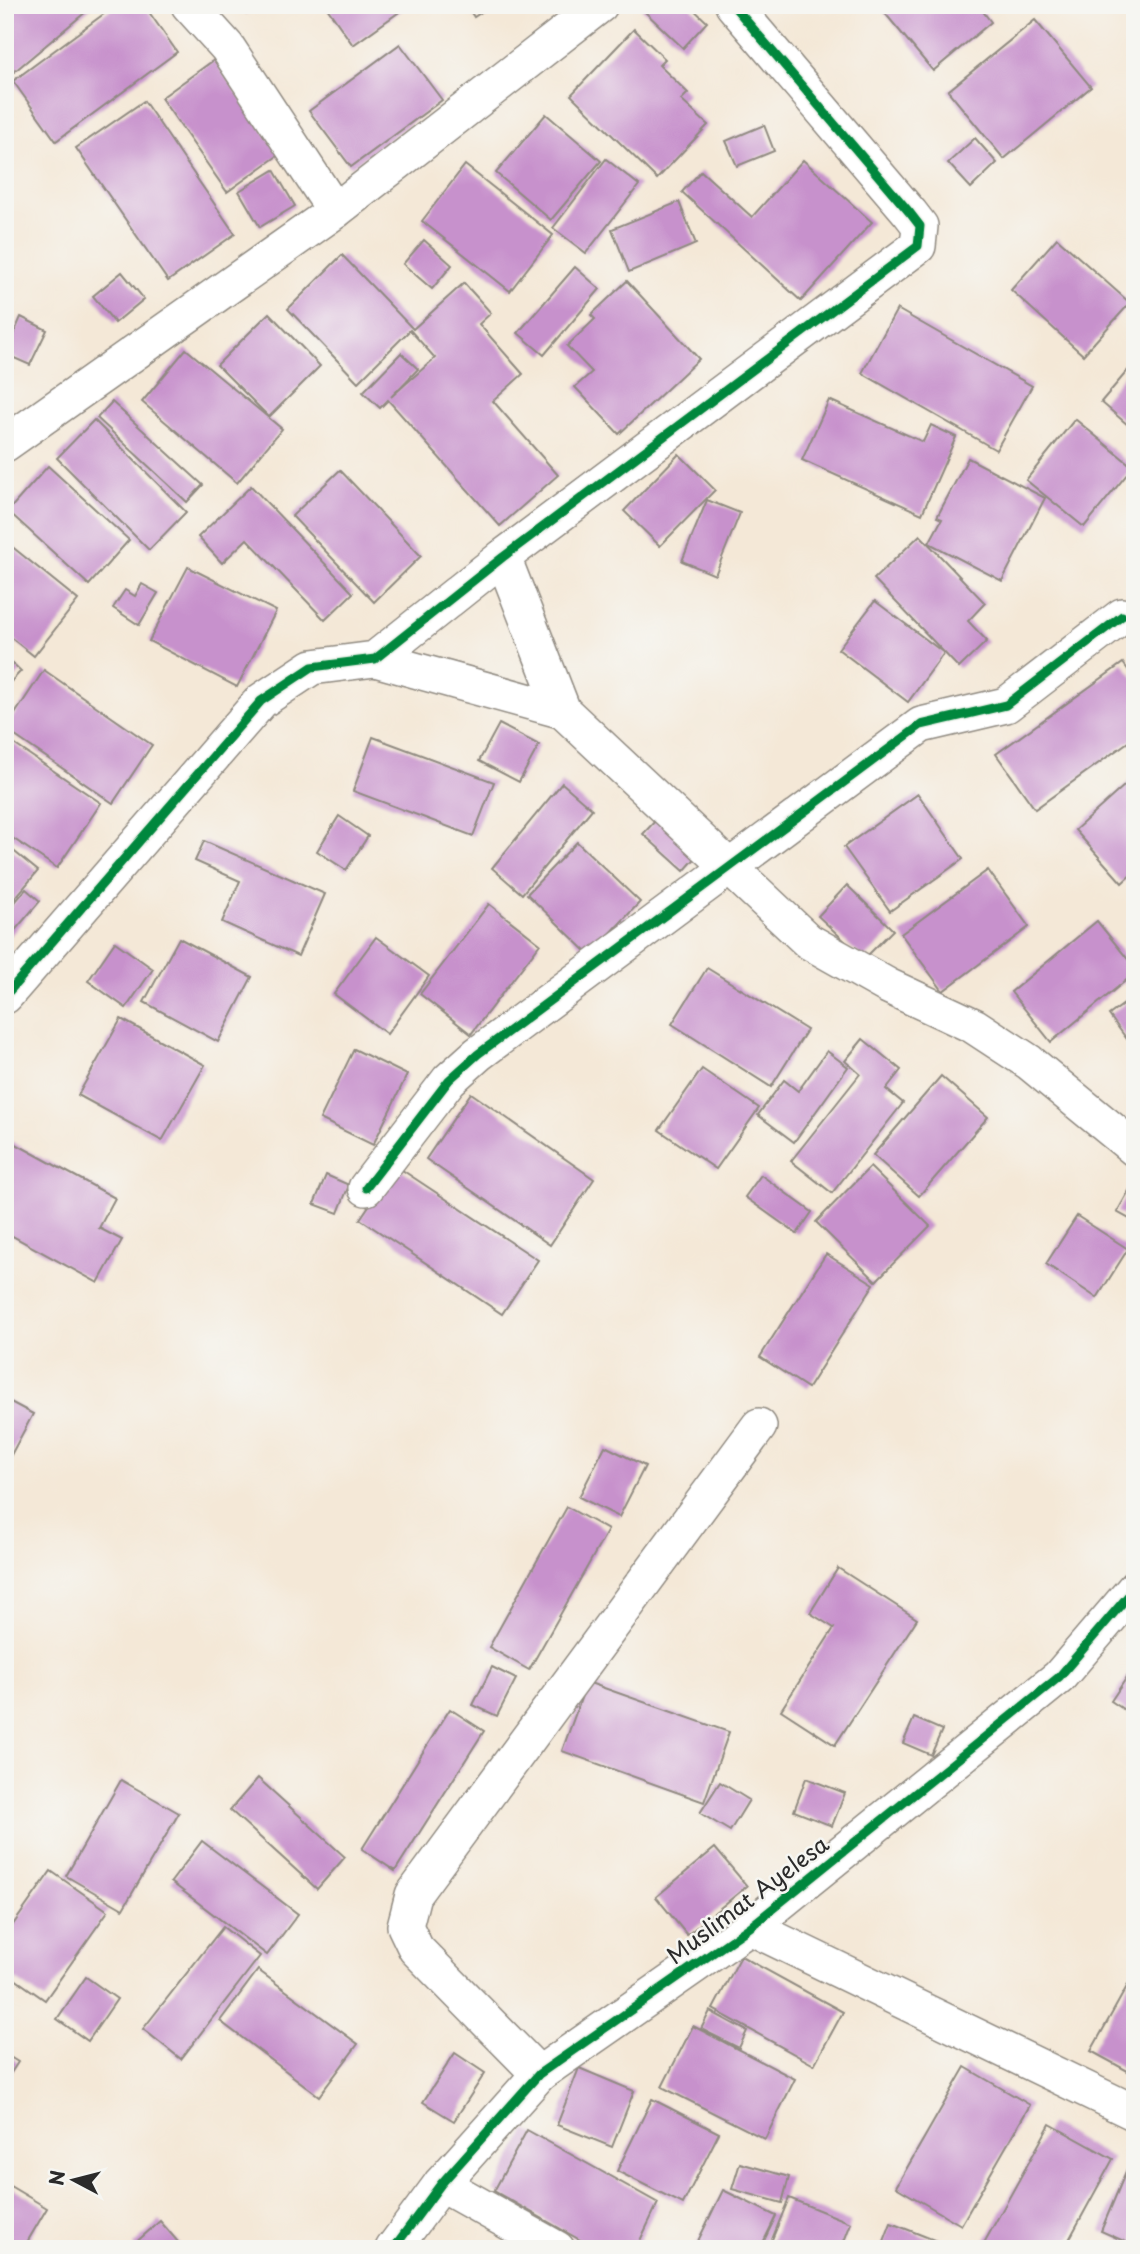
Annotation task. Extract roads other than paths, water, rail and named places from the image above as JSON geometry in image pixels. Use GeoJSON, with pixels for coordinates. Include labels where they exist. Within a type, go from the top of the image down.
{"type":"FeatureCollection","features":[{"type":"Feature","properties":{"kind":"street"},"geometry":{"type":"LineString","coordinates":[[189,5],[227,47],[335,211]]}},
{"type":"Feature","properties":{"kind":"street"},"geometry":{"type":"LineString","coordinates":[[12,426],[335,211],[600,5]]}},
{"type":"Feature","properties":{"kind":"street"},"geometry":{"type":"LineString","coordinates":[[375,659],[503,557],[918,246],[920,226],[915,219],[733,5]]}},
{"type":"Feature","properties":{"kind":"street"},"geometry":{"type":"LineString","coordinates":[[503,557],[563,711],[808,941],[888,986],[974,1026],[1029,1062],[1135,1149]]}},
{"type":"Feature","properties":{"kind":"street"},"geometry":{"type":"LineString","coordinates":[[366,1188],[449,1080],[478,1054],[921,725],[1006,705],[1122,616]]}},
{"type":"Feature","properties":{"kind":"street"},"geometry":{"type":"LineString","coordinates":[[5,996],[261,701],[312,667],[375,659],[563,711]]}},
{"type":"Feature","properties":{"kind":"street"},"geometry":{"type":"LineString","coordinates":[[539,2074],[416,1949],[405,1926],[413,1895],[759,1426]]}},
{"type":"Feature","properties":{"kind":"street","name":"Muslimat Ayelesa"},"geometry":{"type":"LineString","coordinates":[[393,2249],[441,2184],[539,2074],[750,1927],[1059,1677],[1135,1588]]}},
{"type":"Feature","properties":{"kind":"street"},"geometry":{"type":"LineString","coordinates":[[750,1927],[1135,2113]]}},
{"type":"Feature","properties":{"kind":"street"},"geometry":{"type":"LineString","coordinates":[[441,2184],[557,2249]]}}]}
